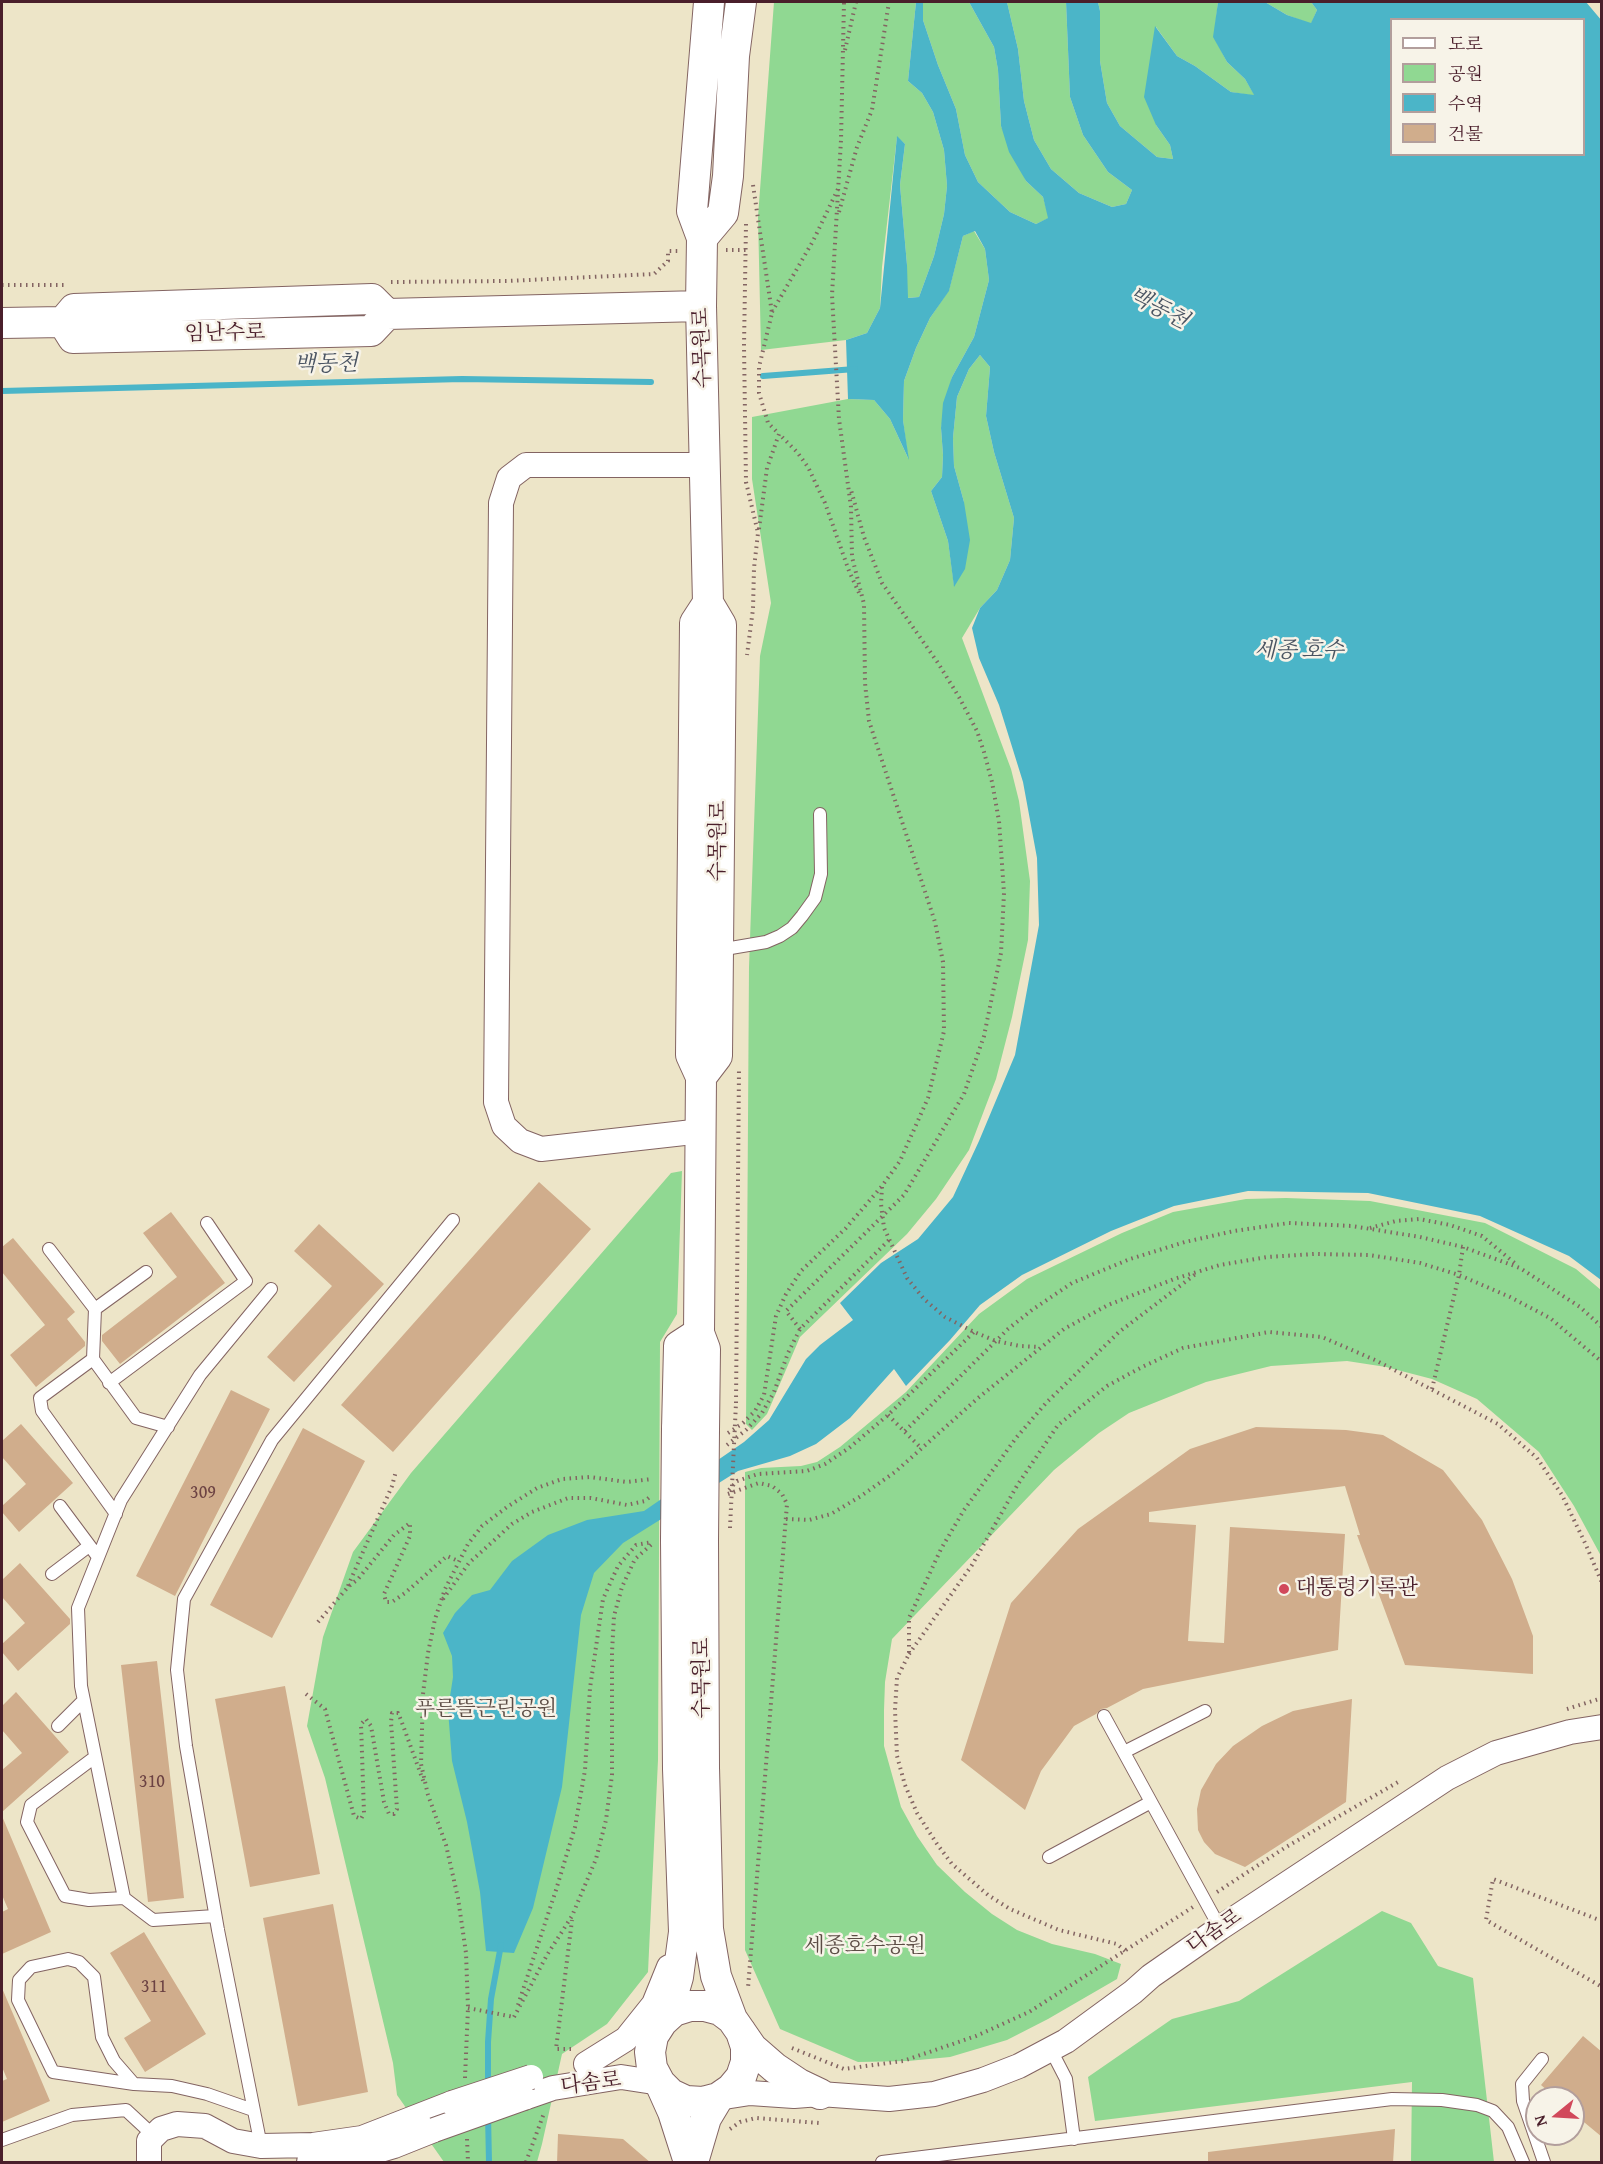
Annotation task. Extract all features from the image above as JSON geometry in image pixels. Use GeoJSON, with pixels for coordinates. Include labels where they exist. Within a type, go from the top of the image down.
{"type":"FeatureCollection","features":[{"type":"Feature","properties":{"kind":"street","name":"수목원로"},"geometry":{"type":"LineString","coordinates":[[701,1077],[717,1056],[721,624],[708,603],[701,306],[702,238],[692,211],[709,2]]}},
{"type":"Feature","properties":{"kind":"street"},"geometry":{"type":"LineString","coordinates":[[702,238],[723,213],[728,176],[734,56],[741,2]]}},
{"type":"Feature","properties":{"kind":"street","name":"임난수로"},"geometry":{"type":"LineString","coordinates":[[2,323],[63,322],[73,338],[371,331],[387,314],[701,306]]}},
{"type":"Feature","properties":{"kind":"street"},"geometry":{"type":"LineString","coordinates":[[702,1131],[541,1149],[520,1141],[504,1126],[496,1102],[496,1090],[501,503],[509,478],[526,465],[706,465]]}},
{"type":"Feature","properties":{"kind":"street","name":"수목원로"},"geometry":{"type":"LineString","coordinates":[[708,603],[695,623],[691,1055],[701,1077],[699,1334],[679,1346],[691,1429],[690,1539],[678,1769],[696,1930],[737,2026]]}},
{"type":"Feature","properties":{"kind":"street","name":"다솜로"},"geometry":{"type":"LineString","coordinates":[[528,2088],[553,2088],[621,2078],[660,2083],[671,2094],[686,2101],[703,2102],[750,2093],[794,2096],[820,2094],[889,2099],[934,2094],[983,2080],[1019,2066],[1066,2041],[1220,1928],[1447,1778],[1496,1753],[1570,1732],[1602,1727]]}},
{"type":"Feature","properties":{"kind":"street","name":"수목원로"},"geometry":{"type":"LineString","coordinates":[[659,2027],[696,1930]]}},
{"type":"Feature","properties":{"kind":"street","name":"수목원로"},"geometry":{"type":"LineString","coordinates":[[581,2056],[627,2039],[654,2004],[696,1930]]}},
{"type":"Feature","properties":{"kind":"street"},"geometry":{"type":"LineString","coordinates":[[696,1930],[750,2030],[820,2094]]}},
{"type":"Feature","properties":{"kind":"street","name":"다솜로"},"geometry":{"type":"LineString","coordinates":[[528,2088],[581,2056],[631,2051],[674,2011],[690,2006],[705,2006],[720,2010],[737,2026],[752,2048],[775,2068],[799,2084],[820,2094]]}},
{"type":"Feature","properties":{"kind":"street"},"geometry":{"type":"LineString","coordinates":[[693,2163],[706,2118],[718,2098],[731,2089],[741,2077],[746,2062],[746,2047],[737,2026]]}},
{"type":"Feature","properties":{"kind":"street"},"geometry":{"type":"LineString","coordinates":[[659,2027],[650,2052],[652,2068],[673,2112],[689,2163]]}},
{"type":"Feature","properties":{"kind":"street"},"geometry":{"type":"LineString","coordinates":[[149,2163],[150,2141],[160,2129],[177,2124],[205,2126],[232,2141],[261,2146],[313,2145],[362,2138],[452,2103],[528,2088]]}},
{"type":"Feature","properties":{"kind":"street"},"geometry":{"type":"LineString","coordinates":[[309,2163],[357,2157],[394,2146],[528,2088]]}},
{"type":"Feature","properties":{"kind":"lane"},"geometry":{"type":"LineString","coordinates":[[718,950],[766,942],[792,928],[802,916],[815,898],[820,873],[819,814]]}},
{"type":"Feature","properties":{"kind":"lane"},"geometry":{"type":"LineString","coordinates":[[261,2146],[215,1916],[186,1746],[177,1670],[184,1599],[272,1440],[453,1220]]}},
{"type":"Feature","properties":{"kind":"lane"},"geometry":{"type":"LineString","coordinates":[[109,1383],[246,1281],[207,1223]]}},
{"type":"Feature","properties":{"kind":"lane"},"geometry":{"type":"LineString","coordinates":[[49,1249],[95,1309],[93,1359],[109,1383],[136,1418],[168,1427]]}},
{"type":"Feature","properties":{"kind":"lane"},"geometry":{"type":"LineString","coordinates":[[95,1309],[146,1272]]}},
{"type":"Feature","properties":{"kind":"lane"},"geometry":{"type":"LineString","coordinates":[[124,1898],[81,1686],[78,1608],[121,1500],[200,1375],[271,1289]]}},
{"type":"Feature","properties":{"kind":"lane"},"geometry":{"type":"LineString","coordinates":[[93,1359],[40,1398],[42,1410],[116,1514]]}},
{"type":"Feature","properties":{"kind":"lane"},"geometry":{"type":"LineString","coordinates":[[60,1506],[98,1557]]}},
{"type":"Feature","properties":{"kind":"lane"},"geometry":{"type":"LineString","coordinates":[[52,1574],[89,1546]]}},
{"type":"Feature","properties":{"kind":"lane"},"geometry":{"type":"LineString","coordinates":[[58,1726],[84,1700]]}},
{"type":"Feature","properties":{"kind":"lane"},"geometry":{"type":"LineString","coordinates":[[1124,1752],[1205,1711]]}},
{"type":"Feature","properties":{"kind":"lane"},"geometry":{"type":"LineString","coordinates":[[1104,1716],[1220,1928]]}},
{"type":"Feature","properties":{"kind":"lane"},"geometry":{"type":"LineString","coordinates":[[95,1757],[31,1805],[27,1822],[65,1896],[89,1900],[124,1898],[153,1920],[215,1916]]}},
{"type":"Feature","properties":{"kind":"lane"},"geometry":{"type":"LineString","coordinates":[[1049,1857],[1151,1802]]}},
{"type":"Feature","properties":{"kind":"lane"},"geometry":{"type":"LineString","coordinates":[[134,2084],[114,2061],[102,2037],[94,1977],[80,1962],[68,1959],[31,1967],[19,1980],[18,2000],[53,2072],[134,2084],[172,2086],[207,2094],[254,2110]]}},
{"type":"Feature","properties":{"kind":"lane"},"geometry":{"type":"LineString","coordinates":[[1051,2050],[1066,2079],[1074,2139]]}},
{"type":"Feature","properties":{"kind":"lane"},"geometry":{"type":"LineString","coordinates":[[1542,2059],[1522,2085],[1523,2101],[1544,2163]]}},
{"type":"Feature","properties":{"kind":"lane"},"geometry":{"type":"LineString","coordinates":[[882,2163],[1392,2099],[1442,2100],[1476,2105],[1493,2111],[1508,2127],[1523,2163]]}},
{"type":"Feature","properties":{"kind":"lane"},"geometry":{"type":"LineString","coordinates":[[2,2140],[72,2115],[126,2110],[154,2136]]}},
{"type":"Feature","properties":{"kind":"path"},"geometry":{"type":"LineString","coordinates":[[844,2],[837,222],[832,295],[839,419],[851,507],[852,557],[864,604],[865,683],[869,721],[879,747]]}},
{"type":"Feature","properties":{"kind":"path"},"geometry":{"type":"LineString","coordinates":[[843,57],[856,2]]}},
{"type":"Feature","properties":{"kind":"path"},"geometry":{"type":"LineString","coordinates":[[837,222],[857,147],[872,110],[889,2]]}},
{"type":"Feature","properties":{"kind":"path"},"geometry":{"type":"LineString","coordinates":[[752,175],[772,313]]}},
{"type":"Feature","properties":{"kind":"path"},"geometry":{"type":"LineString","coordinates":[[838,187],[813,242],[772,313],[759,367],[759,393],[768,423],[797,452],[808,467],[825,503],[849,571],[864,604]]}},
{"type":"Feature","properties":{"kind":"path"},"geometry":{"type":"LineString","coordinates":[[758,533],[767,468],[779,434]]}},
{"type":"Feature","properties":{"kind":"path"},"geometry":{"type":"LineString","coordinates":[[800,1329],[786,1311],[904,1195],[964,1094],[984,1036],[1001,953],[1004,893],[999,820],[992,782],[977,731],[938,663],[882,583],[864,537],[848,477]]}},
{"type":"Feature","properties":{"kind":"path"},"geometry":{"type":"LineString","coordinates":[[882,1186],[884,1228],[907,1278],[924,1299],[945,1317],[996,1341],[1040,1347]]}},
{"type":"Feature","properties":{"kind":"path"},"geometry":{"type":"LineString","coordinates":[[1369,1229],[1396,1221],[1419,1219],[1450,1225],[1482,1236],[1520,1268],[1580,1307],[1602,1327]]}},
{"type":"Feature","properties":{"kind":"path"},"geometry":{"type":"LineString","coordinates":[[905,1431],[996,1341],[1032,1310],[1072,1283],[1130,1259],[1185,1242],[1234,1231],[1289,1223],[1369,1229],[1420,1237],[1462,1247],[1520,1268]]}},
{"type":"Feature","properties":{"kind":"path"},"geometry":{"type":"LineString","coordinates":[[1432,1389],[1459,1275],[1462,1247]]}},
{"type":"Feature","properties":{"kind":"path"},"geometry":{"type":"LineString","coordinates":[[786,1519],[809,1520],[831,1514],[878,1484],[922,1449],[978,1398],[1064,1329],[1108,1305],[1220,1265],[1267,1257],[1314,1254],[1369,1255],[1420,1263],[1459,1275],[1510,1297],[1550,1318],[1602,1362]]}},
{"type":"Feature","properties":{"kind":"path"},"geometry":{"type":"LineString","coordinates":[[909,1654],[909,1618],[941,1549],[964,1510],[1016,1438],[1046,1403],[1119,1332],[1200,1271]]}},
{"type":"Feature","properties":{"kind":"path"},"geometry":{"type":"LineString","coordinates":[[723,1496],[737,1480],[758,1474],[807,1471],[825,1464],[849,1449],[888,1415],[972,1331]]}},
{"type":"Feature","properties":{"kind":"path"},"geometry":{"type":"LineString","coordinates":[[1126,1951],[1117,1944],[1059,1930],[1010,1909],[969,1880],[952,1864],[917,1813],[905,1785],[897,1756],[895,1710],[897,1678],[909,1654],[972,1565],[1018,1484],[1058,1425],[1107,1386],[1184,1348],[1269,1332],[1322,1336],[1375,1360],[1498,1424],[1537,1458],[1562,1495],[1602,1583]]}},
{"type":"Feature","properties":{"kind":"path"},"geometry":{"type":"LineString","coordinates":[[468,2008],[514,2017],[575,1827],[585,1770],[590,1688],[603,1599],[618,1566],[636,1545],[690,1539],[736,1403]]}},
{"type":"Feature","properties":{"kind":"path"},"geometry":{"type":"LineString","coordinates":[[888,1415],[922,1449]]}},
{"type":"Feature","properties":{"kind":"path"},"geometry":{"type":"LineString","coordinates":[[348,1587],[392,1486],[396,1471]]}},
{"type":"Feature","properties":{"kind":"path"},"geometry":{"type":"LineString","coordinates":[[318,1622],[348,1587],[358,1579],[394,1535],[410,1523],[410,1536],[384,1594],[386,1602],[392,1602],[405,1593],[447,1556],[458,1561]]}},
{"type":"Feature","properties":{"kind":"path"},"geometry":{"type":"LineString","coordinates":[[306,1694],[325,1709],[354,1816],[361,1819],[364,1813],[361,1724],[366,1719],[371,1726],[384,1802],[389,1814],[394,1814],[397,1809],[392,1713],[398,1713],[428,1795]]}},
{"type":"Feature","properties":{"kind":"path"},"geometry":{"type":"LineString","coordinates":[[1562,1710],[1602,1698]]}},
{"type":"Feature","properties":{"kind":"path"},"geometry":{"type":"LineString","coordinates":[[782,2043],[844,2069],[903,2061],[976,2036],[1029,2012],[1286,1847],[1404,1778]]}},
{"type":"Feature","properties":{"kind":"path"},"geometry":{"type":"LineString","coordinates":[[1602,1922],[1493,1879],[1486,1920],[1602,1988]]}},
{"type":"Feature","properties":{"kind":"path"},"geometry":{"type":"LineString","coordinates":[[572,1916],[556,2049],[581,2056]]}},
{"type":"Feature","properties":{"kind":"path"},"geometry":{"type":"LineString","coordinates":[[526,2163],[545,2110]]}},
{"type":"Feature","properties":{"kind":"path"},"geometry":{"type":"LineString","coordinates":[[728,2132],[740,2122],[756,2118],[819,2123]]}},
{"type":"Feature","properties":{"kind":"green space"},"geometry":{"type":"Polygon","coordinates":[[[774,2],[916,2],[908,81],[922,93],[933,112],[944,150],[947,186],[944,214],[934,256],[919,297],[907,298],[907,265],[900,185],[905,144],[897,137],[882,267],[880,308],[867,333],[846,340],[761,350],[758,217],[774,2]]]}},
{"type":"Feature","properties":{"kind":"green space"},"geometry":{"type":"Polygon","coordinates":[[[923,2],[969,2],[994,47],[998,70],[1001,126],[1026,181],[1043,197],[1049,218],[1036,224],[1010,212],[978,182],[965,155],[956,109],[923,20],[923,2]]]}},
{"type":"Feature","properties":{"kind":"green space"},"geometry":{"type":"Polygon","coordinates":[[[1007,2],[1066,2],[1070,97],[1083,135],[1108,172],[1132,190],[1126,204],[1112,207],[1079,193],[1051,169],[1034,140],[1024,101],[1018,49],[1007,2]]]}},
{"type":"Feature","properties":{"kind":"green space"},"geometry":{"type":"Polygon","coordinates":[[[1098,2],[1218,2],[1214,37],[1227,62],[1245,79],[1255,96],[1231,92],[1177,56],[1156,27],[1156,125],[1170,145],[1173,159],[1157,157],[1120,126],[1107,103],[1100,61],[1098,2]]]}},
{"type":"Feature","properties":{"kind":"green space"},"geometry":{"type":"Polygon","coordinates":[[[1265,2],[1311,2],[1317,10],[1311,24],[1287,15],[1265,2]]]}},
{"type":"Feature","properties":{"kind":"green space"},"geometry":{"type":"Polygon","coordinates":[[[974,231],[985,249],[989,280],[974,337],[952,377],[941,428],[942,477],[931,491],[948,541],[954,585],[964,502],[954,466],[953,438],[957,397],[969,369],[980,355],[990,367],[986,416],[994,452],[1014,518],[1010,560],[997,590],[980,608],[962,638],[1011,769],[1019,801],[1030,881],[1028,940],[996,1079],[969,1150],[936,1199],[907,1234],[800,1337],[767,1414],[752,1430],[746,1424],[749,967],[760,656],[771,603],[752,479],[752,417],[848,399],[874,400],[890,419],[908,458],[903,420],[904,381],[930,318],[949,290],[963,236],[974,231]]]}},
{"type":"Feature","properties":{"kind":"green space","name":"푸른뜰근린공원"},"geometry":{"type":"Polygon","coordinates":[[[682,1171],[677,1314],[660,1342],[658,1760],[648,1972],[607,2024],[562,2054],[537,2162],[444,2162],[397,2095],[393,2063],[325,1778],[307,1726],[323,1637],[353,1552],[411,1473],[671,1173],[682,1171]]]}},
{"type":"Feature","properties":{"kind":"green space","name":"세종호수공원"},"geometry":{"type":"Polygon","coordinates":[[[1246,1199],[1370,1201],[1485,1223],[1576,1269],[1601,1290],[1601,1556],[1574,1506],[1539,1452],[1477,1399],[1432,1379],[1386,1367],[1347,1361],[1271,1366],[1206,1382],[1129,1413],[1099,1433],[1054,1470],[892,1639],[885,1682],[884,1710],[884,1746],[901,1807],[937,1865],[992,1914],[1017,1930],[1052,1944],[1095,1954],[1121,1964],[1117,1979],[1007,2040],[950,2057],[858,2062],[780,2029],[745,1950],[745,1472],[817,1462],[840,1447],[906,1392],[979,1314],[1027,1279],[1122,1233],[1173,1212],[1246,1199]]]}},
{"type":"Feature","properties":{"kind":"green space"},"geometry":{"type":"Polygon","coordinates":[[[1382,1911],[1411,1923],[1438,1966],[1473,1978],[1494,2162],[1411,2162],[1412,2082],[1095,2121],[1088,2077],[1172,2019],[1239,2001],[1382,1911]]]}},
{"type":"Feature","properties":{"kind":"water","name":"세종 호수"},"geometry":{"type":"Polygon","coordinates":[[[916,2],[923,2],[923,20],[956,109],[965,155],[978,182],[1010,212],[1036,224],[1048,218],[1043,197],[1026,181],[1009,152],[1001,126],[998,70],[994,47],[969,2],[1007,2],[1018,49],[1024,101],[1034,140],[1051,169],[1079,193],[1112,207],[1126,204],[1132,190],[1108,172],[1083,135],[1070,97],[1066,2],[1098,2],[1100,61],[1107,103],[1120,126],[1157,157],[1173,159],[1170,145],[1156,125],[1144,97],[1155,26],[1177,56],[1231,92],[1254,95],[1245,79],[1227,62],[1213,37],[1218,2],[1265,2],[1287,15],[1311,23],[1317,10],[1311,2],[1586,2],[1602,21],[1601,1280],[1569,1256],[1480,1216],[1368,1193],[1248,1191],[1174,1206],[1111,1231],[1022,1275],[980,1305],[906,1386],[894,1369],[850,1418],[816,1444],[790,1456],[738,1471],[623,1543],[594,1573],[581,1615],[562,1787],[533,1908],[514,1953],[486,1951],[480,1892],[467,1822],[452,1761],[448,1710],[453,1677],[452,1656],[443,1633],[455,1613],[472,1595],[490,1590],[512,1561],[548,1535],[587,1520],[644,1511],[744,1442],[769,1420],[806,1359],[820,1345],[853,1320],[840,1303],[881,1263],[918,1239],[953,1197],[1015,1055],[1039,925],[1037,858],[1023,782],[999,705],[979,658],[972,628],[980,608],[997,590],[1010,560],[1014,518],[994,452],[986,416],[990,367],[980,355],[969,369],[957,397],[953,438],[954,466],[964,502],[970,540],[965,569],[954,587],[948,541],[931,491],[942,477],[943,403],[952,377],[974,337],[989,280],[985,249],[975,231],[963,236],[949,291],[930,318],[904,381],[903,420],[909,460],[890,419],[874,400],[848,399],[846,340],[867,333],[880,308],[897,136],[905,144],[900,185],[908,298],[919,297],[934,256],[944,214],[947,186],[944,150],[933,112],[922,93],[908,81],[916,2]]]}},
{"type":"Feature","properties":{"kind":"building"},"geometry":{"type":"Polygon","coordinates":[[[539,1182],[591,1229],[393,1452],[341,1405],[539,1182]]]}},
{"type":"Feature","properties":{"kind":"building"},"geometry":{"type":"Polygon","coordinates":[[[171,1212],[225,1283],[120,1364],[102,1341],[102,1335],[177,1277],[143,1233],[171,1212]]]}},
{"type":"Feature","properties":{"kind":"building"},"geometry":{"type":"Polygon","coordinates":[[[319,1224],[384,1284],[294,1382],[267,1357],[332,1286],[294,1251],[319,1224]]]}},
{"type":"Feature","properties":{"kind":"building"},"geometry":{"type":"Polygon","coordinates":[[[13,1238],[75,1312],[67,1319],[85,1342],[85,1346],[36,1387],[10,1355],[45,1325],[2,1272],[2,1247],[13,1238]]]}},
{"type":"Feature","properties":{"kind":"building"},"geometry":{"type":"Polygon","coordinates":[[[231,1390],[270,1409],[175,1596],[136,1576],[231,1390]]]}},
{"type":"Feature","properties":{"kind":"building"},"geometry":{"type":"Polygon","coordinates":[[[21,1424],[73,1483],[19,1532],[2,1512],[2,1506],[26,1484],[2,1457],[2,1441],[21,1424]]]}},
{"type":"Feature","properties":{"kind":"building"},"geometry":{"type":"Polygon","coordinates":[[[1256,1427],[1346,1430],[1383,1435],[1443,1470],[1482,1520],[1512,1579],[1533,1636],[1533,1674],[1405,1665],[1357,1535],[1360,1535],[1345,1486],[1149,1512],[1149,1522],[1196,1525],[1188,1641],[1224,1643],[1230,1527],[1345,1534],[1338,1650],[1143,1689],[1101,1709],[1074,1726],[1041,1771],[1025,1810],[961,1760],[1011,1603],[1078,1529],[1190,1449],[1256,1427]]]}},
{"type":"Feature","properties":{"kind":"building"},"geometry":{"type":"Polygon","coordinates":[[[303,1428],[365,1461],[272,1638],[210,1605],[303,1428]]]}},
{"type":"Feature","properties":{"kind":"building"},"geometry":{"type":"Polygon","coordinates":[[[20,1563],[70,1619],[70,1624],[18,1671],[2,1652],[2,1644],[25,1623],[2,1597],[2,1580],[20,1563]]]}},
{"type":"Feature","properties":{"kind":"building"},"geometry":{"type":"Polygon","coordinates":[[[157,1661],[184,1898],[148,1902],[121,1665],[157,1661]]]}},
{"type":"Feature","properties":{"kind":"building"},"geometry":{"type":"Polygon","coordinates":[[[285,1686],[320,1874],[250,1887],[215,1699],[285,1686]]]}},
{"type":"Feature","properties":{"kind":"building"},"geometry":{"type":"Polygon","coordinates":[[[16,1692],[69,1752],[2,1812],[2,1770],[22,1753],[2,1730],[2,1706],[16,1692]]]}},
{"type":"Feature","properties":{"kind":"building"},"geometry":{"type":"Polygon","coordinates":[[[1352,1699],[1346,1802],[1245,1867],[1215,1854],[1204,1842],[1198,1830],[1197,1809],[1201,1790],[1216,1764],[1233,1746],[1262,1726],[1293,1711],[1352,1699]]]}},
{"type":"Feature","properties":{"kind":"building"},"geometry":{"type":"Polygon","coordinates":[[[2,1816],[51,1932],[2,1954],[2,1912],[8,1909],[2,1895],[2,1816]]]}},
{"type":"Feature","properties":{"kind":"building"},"geometry":{"type":"Polygon","coordinates":[[[333,1904],[368,2092],[298,2106],[263,1918],[333,1904]]]}},
{"type":"Feature","properties":{"kind":"building"},"geometry":{"type":"Polygon","coordinates":[[[144,1932],[206,2034],[145,2072],[124,2038],[151,2021],[110,1953],[144,1932]]]}},
{"type":"Feature","properties":{"kind":"building"},"geometry":{"type":"Polygon","coordinates":[[[2,1988],[50,2101],[2,2122],[2,2081],[7,2079],[2,2067],[2,1988]]]}},
{"type":"Feature","properties":{"kind":"building"},"geometry":{"type":"Polygon","coordinates":[[[1583,2036],[1602,2052],[1602,2137],[1585,2123],[1585,2086],[1541,2085],[1583,2036]]]}},
{"type":"Feature","properties":{"kind":"building"},"geometry":{"type":"Polygon","coordinates":[[[1395,2129],[1393,2163],[1208,2163],[1208,2152],[1395,2129]]]}},
{"type":"Feature","properties":{"kind":"building"},"geometry":{"type":"Polygon","coordinates":[[[558,2134],[623,2139],[651,2163],[557,2163],[558,2134]]]}},
{"type":"Feature","properties":{"kind":"waterway","name":"백동천"},"geometry":{"type":"LineString","coordinates":[[763,376],[855,369]]}},
{"type":"Feature","properties":{"kind":"waterway","name":"백동천"},"geometry":{"type":"LineString","coordinates":[[2,391],[462,379],[651,382]]}},
{"type":"Feature","properties":{"kind":"waterway"},"geometry":{"type":"LineString","coordinates":[[488,2084],[491,1999],[501,1945]]}},
{"type":"Feature","properties":{"kind":"waterway"},"geometry":{"type":"LineString","coordinates":[[488,2115],[489,2162]]}},
{"type":"Feature","properties":{"kind":"place","name":"대통령기록관"},"geometry":{"type":"Point","coordinates":[1284,1589]}}]}
